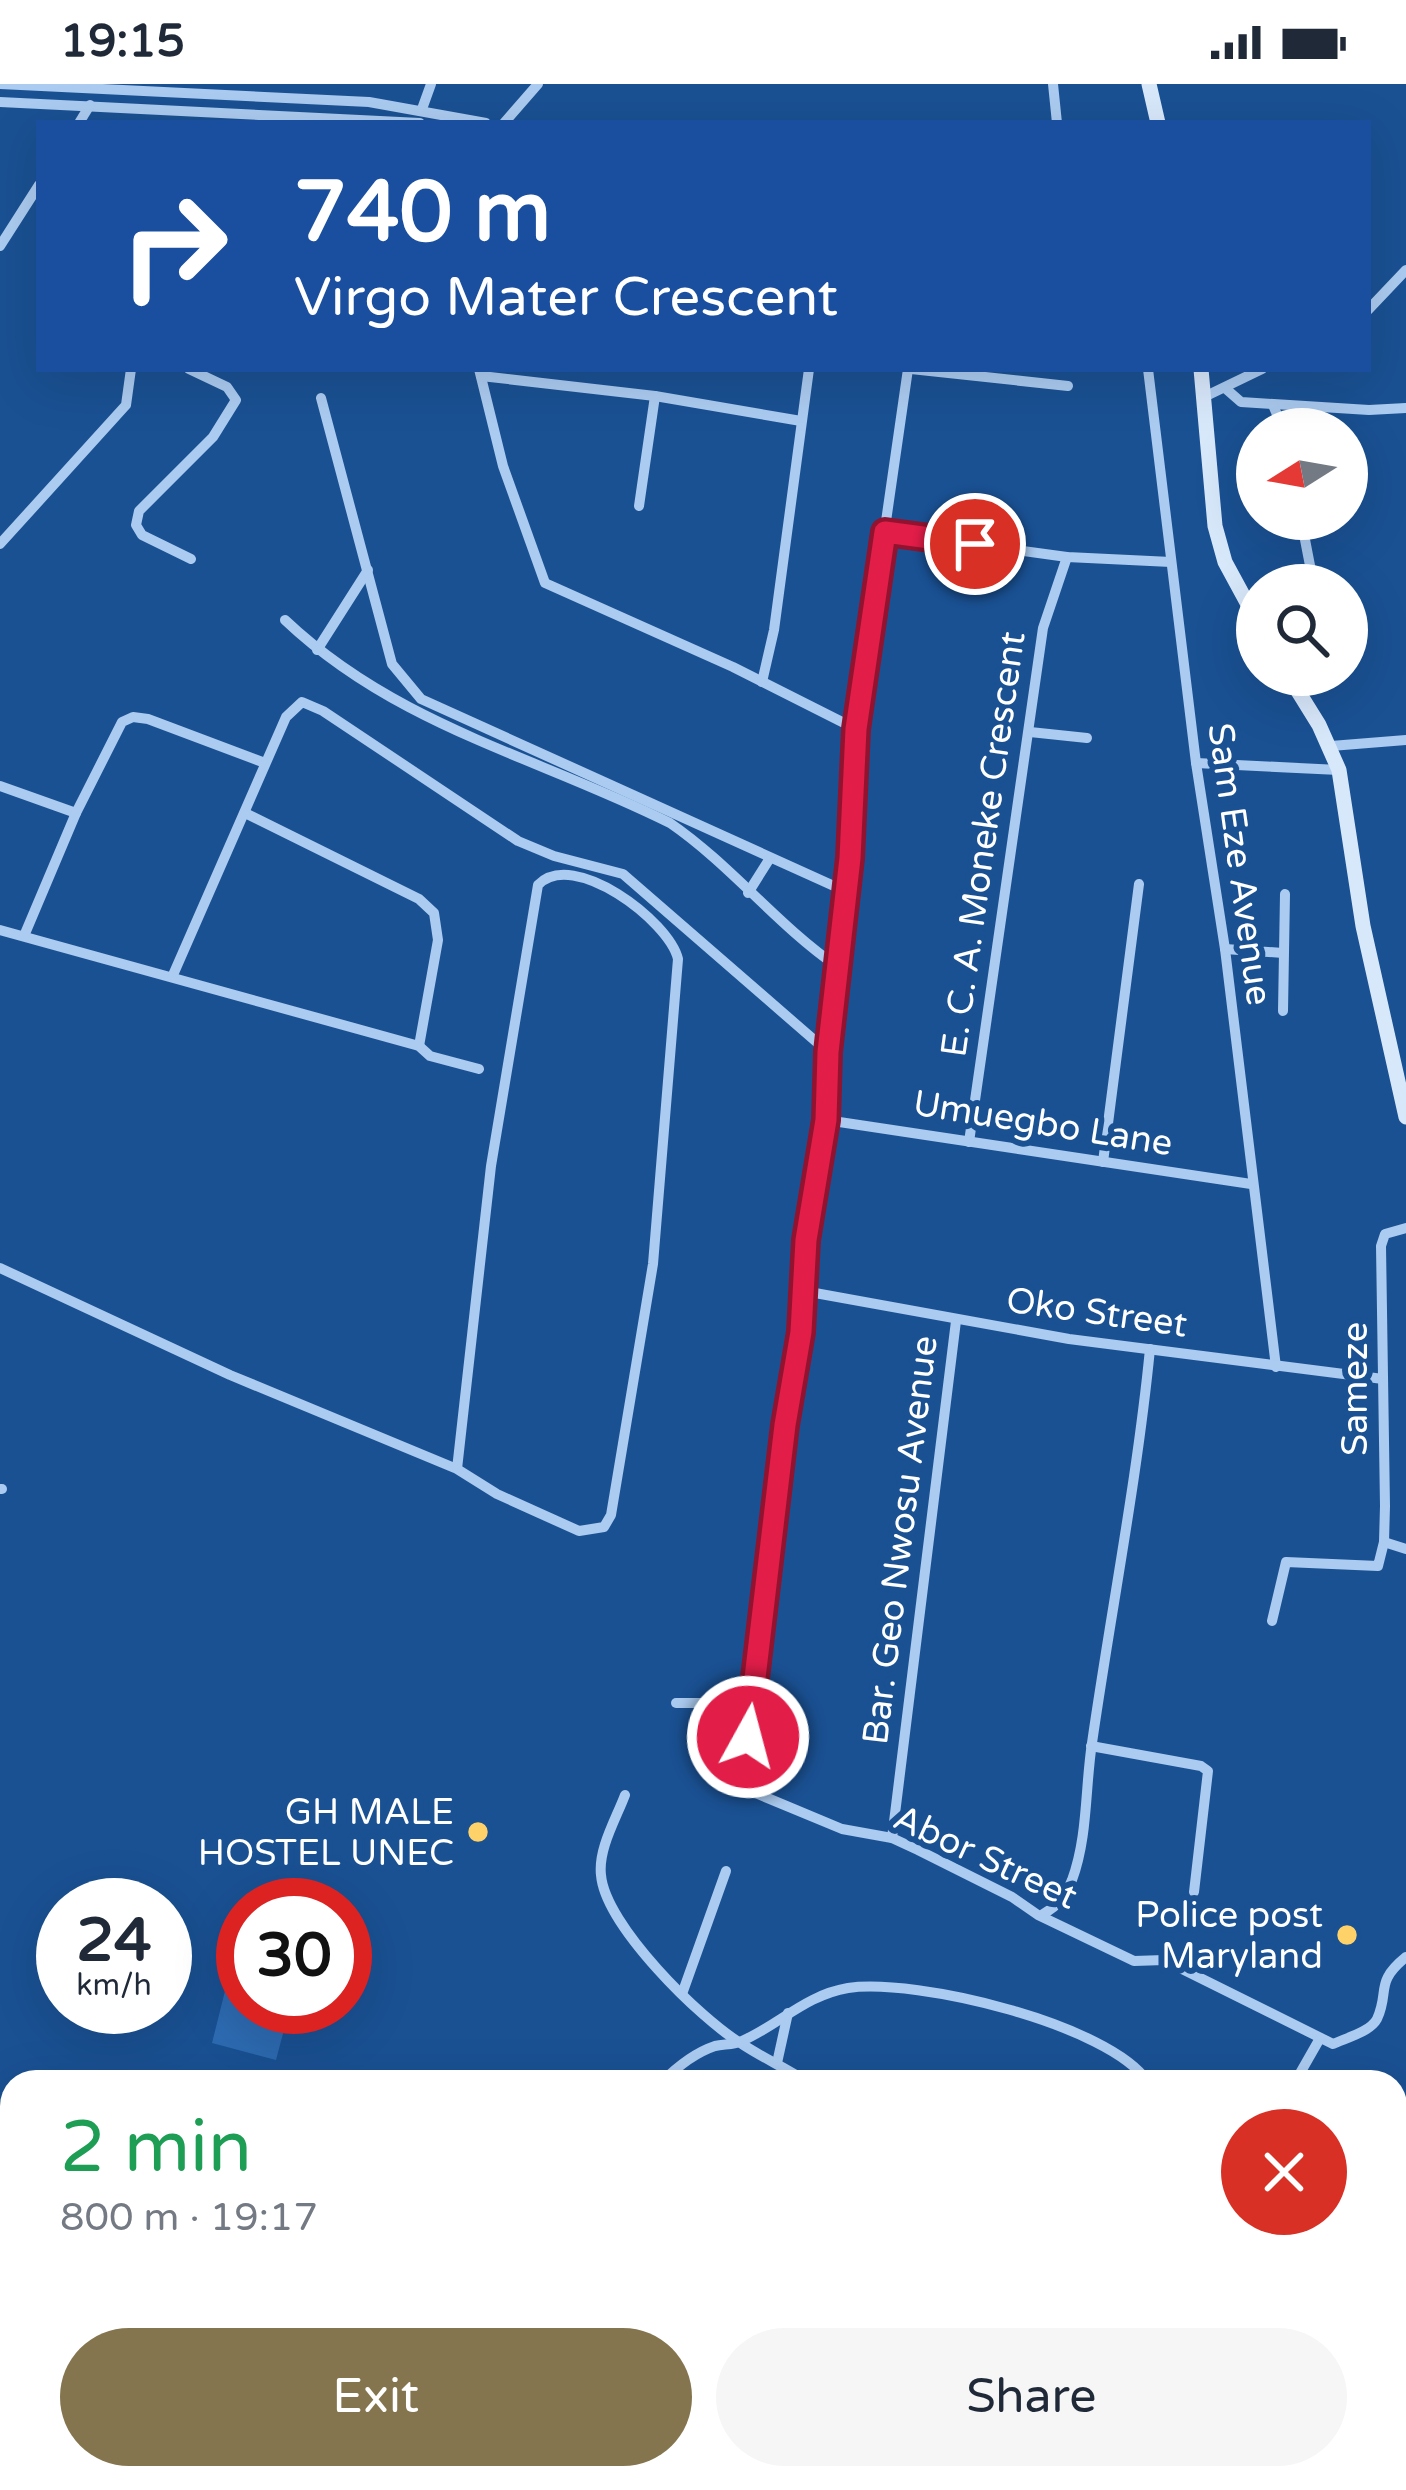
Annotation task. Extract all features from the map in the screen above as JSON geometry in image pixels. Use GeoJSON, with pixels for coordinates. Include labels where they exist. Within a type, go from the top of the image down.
{"type":"FeatureCollection","features":[{"type":"Feature","properties":{"kind":"main road"},"geometry":{"type":"LineString","coordinates":[[1149,84],[1157,120]]}},
{"type":"Feature","properties":{"kind":"main road"},"geometry":{"type":"LineString","coordinates":[[1201,372],[1219,543],[1236,578]]}},
{"type":"Feature","properties":{"kind":"main road"},"geometry":{"type":"LineString","coordinates":[[1301,696],[1331,746],[1339,770],[1363,926],[1406,1117]]}},
{"type":"Feature","properties":{"kind":"street"},"geometry":{"type":"LineString","coordinates":[[0,84],[369,102],[421,116]]}},
{"type":"Feature","properties":{"kind":"street"},"geometry":{"type":"LineString","coordinates":[[421,116],[431,84]]}},
{"type":"Feature","properties":{"kind":"street"},"geometry":{"type":"LineString","coordinates":[[507,120],[538,84]]}},
{"type":"Feature","properties":{"kind":"street"},"geometry":{"type":"LineString","coordinates":[[1053,84],[1057,120]]}},
{"type":"Feature","properties":{"kind":"street"},"geometry":{"type":"LineString","coordinates":[[81,120],[95,87]]}},
{"type":"Feature","properties":{"kind":"street"},"geometry":{"type":"LineString","coordinates":[[274,118],[292,99]]}},
{"type":"Feature","properties":{"kind":"street"},"geometry":{"type":"LineString","coordinates":[[0,102],[274,118],[458,120]]}},
{"type":"Feature","properties":{"kind":"street"},"geometry":{"type":"LineString","coordinates":[[0,246],[36,190]]}},
{"type":"Feature","properties":{"kind":"street"},"geometry":{"type":"LineString","coordinates":[[1371,307],[1406,270]]}},
{"type":"Feature","properties":{"kind":"street"},"geometry":{"type":"LineString","coordinates":[[0,544],[126,405],[131,372]]}},
{"type":"Feature","properties":{"kind":"street"},"geometry":{"type":"LineString","coordinates":[[191,559],[152,541],[136,525],[139,511],[213,436],[236,400],[227,387],[195,372]]}},
{"type":"Feature","properties":{"kind":"street"},"geometry":{"type":"LineString","coordinates":[[801,421],[480,372],[503,466],[545,583],[856,729]]}},
{"type":"Feature","properties":{"kind":"street"},"geometry":{"type":"LineString","coordinates":[[761,682],[774,630],[809,372]]}},
{"type":"Feature","properties":{"kind":"street"},"geometry":{"type":"LineString","coordinates":[[676,1702],[753,1703],[804,1291],[806,1240],[826,1120],[856,729],[910,372]]}},
{"type":"Feature","properties":{"kind":"street"},"geometry":{"type":"LineString","coordinates":[[938,372],[1068,386]]}},
{"type":"Feature","properties":{"kind":"street","name":"Sam Eze Avenue"},"geometry":{"type":"LineString","coordinates":[[1148,372],[1276,1366]]}},
{"type":"Feature","properties":{"kind":"street"},"geometry":{"type":"LineString","coordinates":[[1204,398],[1256,372]]}},
{"type":"Feature","properties":{"kind":"street"},"geometry":{"type":"LineString","coordinates":[[1225,388],[1241,401],[1273,405],[1406,408]]}},
{"type":"Feature","properties":{"kind":"street"},"geometry":{"type":"LineString","coordinates":[[639,506],[655,396]]}},
{"type":"Feature","properties":{"kind":"street"},"geometry":{"type":"LineString","coordinates":[[321,398],[392,664],[421,699],[845,891]]}},
{"type":"Feature","properties":{"kind":"street"},"geometry":{"type":"LineString","coordinates":[[885,532],[1067,557],[1171,562]]}},
{"type":"Feature","properties":{"kind":"street","name":"E. C. A. Moneke Crescent"},"geometry":{"type":"LineString","coordinates":[[969,1142],[1043,628],[1067,557]]}},
{"type":"Feature","properties":{"kind":"street"},"geometry":{"type":"LineString","coordinates":[[317,650],[368,570]]}},
{"type":"Feature","properties":{"kind":"street"},"geometry":{"type":"LineString","coordinates":[[285,620],[317,650],[412,712],[670,824],[700,844],[748,893],[838,967]]}},
{"type":"Feature","properties":{"kind":"street"},"geometry":{"type":"LineString","coordinates":[[173,975],[293,707],[311,704],[518,841],[623,874],[828,1052]]}},
{"type":"Feature","properties":{"kind":"street"},"geometry":{"type":"LineString","coordinates":[[24,936],[115,732],[133,717],[265,763]]}},
{"type":"Feature","properties":{"kind":"street"},"geometry":{"type":"LineString","coordinates":[[1030,732],[1087,738]]}},
{"type":"Feature","properties":{"kind":"street"},"geometry":{"type":"LineString","coordinates":[[1331,746],[1406,740]]}},
{"type":"Feature","properties":{"kind":"street"},"geometry":{"type":"LineString","coordinates":[[1196,764],[1339,770]]}},
{"type":"Feature","properties":{"kind":"street"},"geometry":{"type":"LineString","coordinates":[[0,786],[76,813]]}},
{"type":"Feature","properties":{"kind":"street"},"geometry":{"type":"LineString","coordinates":[[245,813],[419,899],[434,913],[438,940],[418,1046]]}},
{"type":"Feature","properties":{"kind":"street"},"geometry":{"type":"LineString","coordinates":[[748,893],[770,858]]}},
{"type":"Feature","properties":{"kind":"street"},"geometry":{"type":"LineString","coordinates":[[0,1268],[230,1375],[457,1469],[497,1494],[579,1532],[604,1527],[611,1515],[653,1264],[678,958],[669,937],[597,880],[558,874],[538,885],[491,1166],[457,1469]]}},
{"type":"Feature","properties":{"kind":"street"},"geometry":{"type":"LineString","coordinates":[[1103,1162],[1139,884]]}},
{"type":"Feature","properties":{"kind":"street"},"geometry":{"type":"LineString","coordinates":[[1283,1011],[1285,894]]}},
{"type":"Feature","properties":{"kind":"street"},"geometry":{"type":"LineString","coordinates":[[0,930],[418,1046],[430,1056],[479,1070]]}},
{"type":"Feature","properties":{"kind":"street"},"geometry":{"type":"LineString","coordinates":[[1225,950],[1283,953]]}},
{"type":"Feature","properties":{"kind":"street","name":"Umuegbo Lane"},"geometry":{"type":"LineString","coordinates":[[826,1120],[1251,1184]]}},
{"type":"Feature","properties":{"kind":"street","name":"Sameze"},"geometry":{"type":"LineString","coordinates":[[1272,1621],[1286,1562],[1378,1566],[1384,1542],[1382,1239],[1406,1228]]}},
{"type":"Feature","properties":{"kind":"street","name":"Oko Street"},"geometry":{"type":"LineString","coordinates":[[804,1291],[956,1321],[1383,1379]]}},
{"type":"Feature","properties":{"kind":"street","name":"Bar. Geo Nwosu Avenue"},"geometry":{"type":"LineString","coordinates":[[892,1838],[956,1321]]}},
{"type":"Feature","properties":{"kind":"street"},"geometry":{"type":"LineString","coordinates":[[1043,1914],[1061,1903],[1082,1838],[1091,1746],[1142,1436],[1150,1349]]}},
{"type":"Feature","properties":{"kind":"street"},"geometry":{"type":"LineString","coordinates":[[1384,1542],[1406,1549]]}},
{"type":"Feature","properties":{"kind":"street","name":"Abor Street"},"geometry":{"type":"LineString","coordinates":[[753,1703],[744,1771],[753,1792],[842,1829],[892,1838],[1134,1960],[1164,1960],[1319,2040]]}},
{"type":"Feature","properties":{"kind":"street"},"geometry":{"type":"LineString","coordinates":[[1091,1746],[1208,1771],[1194,1892]]}},
{"type":"Feature","properties":{"kind":"street"},"geometry":{"type":"LineString","coordinates":[[625,1795],[605,1847],[602,1882],[646,1957],[739,2043],[789,2070]]}},
{"type":"Feature","properties":{"kind":"street"},"geometry":{"type":"LineString","coordinates":[[682,1994],[725,1871]]}},
{"type":"Feature","properties":{"kind":"street"},"geometry":{"type":"LineString","coordinates":[[1302,2070],[1319,2040],[1333,2044],[1377,2019],[1384,1979],[1406,1957]]}},
{"type":"Feature","properties":{"kind":"street"},"geometry":{"type":"LineString","coordinates":[[675,2070],[714,2046],[739,2043],[817,1996],[852,1988],[893,1987],[1084,2034],[1137,2070]]}},
{"type":"Feature","properties":{"kind":"street"},"geometry":{"type":"LineString","coordinates":[[778,2063],[788,2013]]}},
{"type":"Feature","properties":{"kind":"shaded area"},"geometry":{"type":"Polygon","coordinates":[[[216,2027],[216,2034],[283,2034],[276,2060],[212,2043],[216,2027]]]}},
{"type":"Feature","properties":{"kind":"place","name":"GH MALE HOSTEL UNEC"},"geometry":{"type":"Point","coordinates":[478,1832]}},
{"type":"Feature","properties":{"kind":"place","name":"Police post Maryland"},"geometry":{"type":"Point","coordinates":[1347,1935]}},
{"type":"Feature","properties":{"kind":"route"},"geometry":{"type":"LineString","coordinates":[[748,1737],[785,1425],[801,1332],[806,1240],[826,1120],[828,1052],[850,858],[856,729],[885,532],[975,544]]}}]}
